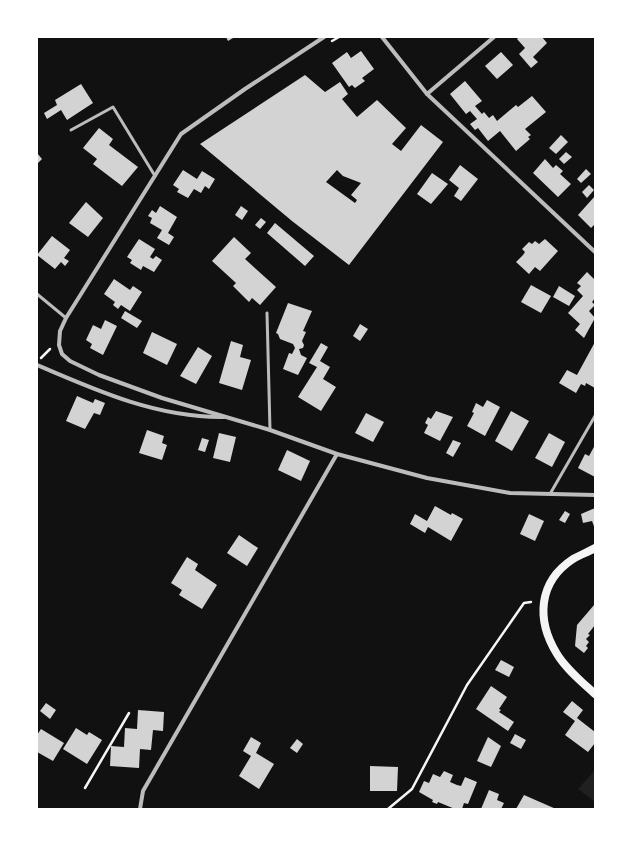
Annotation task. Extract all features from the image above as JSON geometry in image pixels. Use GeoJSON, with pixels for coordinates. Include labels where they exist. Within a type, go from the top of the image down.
{"type":"FeatureCollection","features":[{"type":"Feature","properties":{"kind":"main road"},"geometry":{"type":"LineString","coordinates":[[595,548],[573,559],[559,571],[550,583],[544,599],[543,618],[549,638],[558,655],[595,694]]}},
{"type":"Feature","properties":{"kind":"street"},"geometry":{"type":"LineString","coordinates":[[324,37],[181,134],[66,318],[60,332],[59,340],[62,354],[70,362],[99,375],[162,398],[270,430],[337,454],[427,478],[510,492],[595,495]]}},
{"type":"Feature","properties":{"kind":"street"},"geometry":{"type":"LineString","coordinates":[[382,37],[426,94],[595,252]]}},
{"type":"Feature","properties":{"kind":"street"},"geometry":{"type":"LineString","coordinates":[[426,94],[494,37]]}},
{"type":"Feature","properties":{"kind":"street"},"geometry":{"type":"LineString","coordinates":[[37,364],[101,393],[147,407],[198,417],[229,417]]}},
{"type":"Feature","properties":{"kind":"street"},"geometry":{"type":"LineString","coordinates":[[140,809],[143,791],[275,559],[337,454]]}},
{"type":"Feature","properties":{"kind":"lane"},"geometry":{"type":"LineString","coordinates":[[71,130],[113,107],[155,176]]}},
{"type":"Feature","properties":{"kind":"lane"},"geometry":{"type":"LineString","coordinates":[[37,294],[66,318]]}},
{"type":"Feature","properties":{"kind":"lane"},"geometry":{"type":"LineString","coordinates":[[267,312],[270,430]]}},
{"type":"Feature","properties":{"kind":"lane"},"geometry":{"type":"LineString","coordinates":[[550,494],[595,416]]}},
{"type":"Feature","properties":{"kind":"path"},"geometry":{"type":"LineString","coordinates":[[37,364],[59,340]]}},
{"type":"Feature","properties":{"kind":"path"},"geometry":{"type":"LineString","coordinates":[[388,809],[412,789],[467,685],[524,602],[531,602]]}},
{"type":"Feature","properties":{"kind":"path"},"geometry":{"type":"LineString","coordinates":[[84,788],[129,713]]}},
{"type":"Feature","properties":{"kind":"shaded area"},"geometry":{"type":"Polygon","coordinates":[[[595,770],[595,802],[578,789],[595,770]]]}},
{"type":"Feature","properties":{"kind":"building"},"geometry":{"type":"Polygon","coordinates":[[[226,37],[232,37],[233,38],[228,41],[226,37]]]}},
{"type":"Feature","properties":{"kind":"building"},"geometry":{"type":"Polygon","coordinates":[[[519,37],[542,37],[547,43],[533,57],[538,62],[531,68],[519,54],[525,48],[517,39],[519,37]]]}},
{"type":"Feature","properties":{"kind":"building"},"geometry":{"type":"Polygon","coordinates":[[[361,51],[374,69],[362,78],[365,81],[355,88],[352,85],[349,87],[332,63],[347,52],[351,58],[361,51]]]}},
{"type":"Feature","properties":{"kind":"building"},"geometry":{"type":"Polygon","coordinates":[[[501,52],[513,65],[497,79],[485,66],[501,52]]]}},
{"type":"Feature","properties":{"kind":"building"},"geometry":{"type":"Polygon","coordinates":[[[305,75],[325,92],[340,82],[348,94],[342,99],[357,117],[377,100],[406,128],[392,144],[401,151],[421,125],[443,142],[349,265],[292,221],[200,144],[305,75]],[[337,170],[326,182],[355,203],[357,200],[351,195],[361,183],[343,176],[337,170]]]}},
{"type":"Feature","properties":{"kind":"building"},"geometry":{"type":"Polygon","coordinates":[[[465,81],[482,101],[475,106],[482,114],[484,112],[489,118],[493,115],[497,121],[516,105],[518,107],[532,96],[546,112],[525,129],[531,135],[528,137],[530,139],[516,151],[500,131],[488,141],[478,128],[475,130],[470,124],[477,119],[470,111],[466,114],[450,94],[465,81]]]}},
{"type":"Feature","properties":{"kind":"building"},"geometry":{"type":"Polygon","coordinates":[[[81,84],[93,103],[67,120],[61,110],[47,119],[44,113],[57,105],[55,100],[81,84]]]}},
{"type":"Feature","properties":{"kind":"building"},"geometry":{"type":"Polygon","coordinates":[[[99,128],[113,139],[109,145],[138,167],[122,186],[93,164],[97,159],[83,148],[99,128]]]}},
{"type":"Feature","properties":{"kind":"building"},"geometry":{"type":"Polygon","coordinates":[[[561,135],[568,142],[556,154],[549,148],[561,135]]]}},
{"type":"Feature","properties":{"kind":"building"},"geometry":{"type":"Polygon","coordinates":[[[566,152],[572,157],[564,164],[559,159],[566,152]]]}},
{"type":"Feature","properties":{"kind":"building"},"geometry":{"type":"Polygon","coordinates":[[[37,153],[42,159],[37,164],[37,153]]]}},
{"type":"Feature","properties":{"kind":"building"},"geometry":{"type":"Polygon","coordinates":[[[545,159],[553,168],[556,165],[563,171],[560,174],[571,184],[558,197],[533,173],[545,159]]]}},
{"type":"Feature","properties":{"kind":"building"},"geometry":{"type":"Polygon","coordinates":[[[460,165],[478,179],[461,201],[454,196],[459,188],[449,180],[460,165]]]}},
{"type":"Feature","properties":{"kind":"building"},"geometry":{"type":"Polygon","coordinates":[[[586,169],[591,174],[581,183],[577,179],[586,169]]]}},
{"type":"Feature","properties":{"kind":"building"},"geometry":{"type":"Polygon","coordinates":[[[183,170],[197,179],[202,171],[215,179],[209,189],[205,186],[201,193],[194,189],[188,198],[177,192],[179,189],[173,185],[183,170]]]}},
{"type":"Feature","properties":{"kind":"building"},"geometry":{"type":"Polygon","coordinates":[[[432,173],[448,184],[431,204],[417,194],[432,173]]]}},
{"type":"Feature","properties":{"kind":"building"},"geometry":{"type":"Polygon","coordinates":[[[589,185],[594,190],[587,198],[582,192],[589,185]]]}},
{"type":"Feature","properties":{"kind":"building"},"geometry":{"type":"Polygon","coordinates":[[[595,196],[595,224],[591,228],[578,215],[595,196]]]}},
{"type":"Feature","properties":{"kind":"building"},"geometry":{"type":"Polygon","coordinates":[[[86,202],[103,218],[88,237],[69,223],[86,202]]]}},
{"type":"Feature","properties":{"kind":"building"},"geometry":{"type":"Polygon","coordinates":[[[160,206],[177,217],[168,233],[174,237],[169,245],[157,238],[162,230],[150,223],[152,218],[148,216],[152,210],[156,213],[160,206]]]}},
{"type":"Feature","properties":{"kind":"building"},"geometry":{"type":"Polygon","coordinates":[[[241,206],[248,211],[242,220],[235,215],[241,206]]]}},
{"type":"Feature","properties":{"kind":"building"},"geometry":{"type":"Polygon","coordinates":[[[261,218],[266,222],[260,229],[255,225],[261,218]]]}},
{"type":"Feature","properties":{"kind":"building"},"geometry":{"type":"Polygon","coordinates":[[[275,223],[314,256],[305,266],[267,233],[275,223]]]}},
{"type":"Feature","properties":{"kind":"building"},"geometry":{"type":"Polygon","coordinates":[[[52,236],[70,250],[64,258],[69,261],[65,266],[61,262],[55,269],[37,255],[52,236]]]}},
{"type":"Feature","properties":{"kind":"building"},"geometry":{"type":"Polygon","coordinates":[[[234,237],[251,253],[245,259],[276,287],[260,305],[252,298],[249,302],[233,286],[236,283],[212,261],[234,237]]]}},
{"type":"Feature","properties":{"kind":"building"},"geometry":{"type":"Polygon","coordinates":[[[139,239],[155,249],[150,257],[153,259],[156,256],[162,260],[154,272],[143,266],[141,270],[130,263],[132,260],[127,257],[139,239]]]}},
{"type":"Feature","properties":{"kind":"building"},"geometry":{"type":"Polygon","coordinates":[[[545,239],[558,251],[540,271],[535,267],[529,274],[516,262],[525,252],[522,249],[529,242],[532,244],[535,241],[539,244],[545,239]]]}},
{"type":"Feature","properties":{"kind":"building"},"geometry":{"type":"Polygon","coordinates":[[[587,272],[595,280],[595,298],[592,302],[595,305],[589,311],[595,318],[584,338],[575,330],[580,324],[568,313],[583,296],[577,290],[581,286],[577,283],[587,272]]]}},
{"type":"Feature","properties":{"kind":"building"},"geometry":{"type":"Polygon","coordinates":[[[114,279],[130,290],[133,286],[142,292],[130,311],[121,305],[118,309],[113,305],[115,302],[104,294],[114,279]]]}},
{"type":"Feature","properties":{"kind":"building"},"geometry":{"type":"Polygon","coordinates":[[[531,285],[551,296],[541,313],[521,302],[531,285]]]}},
{"type":"Feature","properties":{"kind":"building"},"geometry":{"type":"Polygon","coordinates":[[[559,286],[575,296],[569,306],[553,297],[559,286]]]}},
{"type":"Feature","properties":{"kind":"building"},"geometry":{"type":"Polygon","coordinates":[[[288,303],[312,311],[303,331],[306,332],[302,341],[304,345],[303,348],[299,349],[301,355],[307,358],[298,375],[283,369],[289,353],[292,354],[295,348],[293,344],[280,339],[276,333],[288,303]]]}},
{"type":"Feature","properties":{"kind":"building"},"geometry":{"type":"Polygon","coordinates":[[[125,311],[142,321],[137,328],[121,318],[125,311]]]}},
{"type":"Feature","properties":{"kind":"building"},"geometry":{"type":"Polygon","coordinates":[[[105,320],[117,326],[103,355],[90,348],[92,344],[86,340],[93,325],[101,329],[105,320]]]}},
{"type":"Feature","properties":{"kind":"building"},"geometry":{"type":"Polygon","coordinates":[[[360,324],[368,329],[360,341],[353,336],[360,324]]]}},
{"type":"Feature","properties":{"kind":"building"},"geometry":{"type":"Polygon","coordinates":[[[152,332],[177,344],[167,365],[143,353],[152,332]]]}},
{"type":"Feature","properties":{"kind":"building"},"geometry":{"type":"Polygon","coordinates":[[[231,341],[243,345],[240,357],[251,360],[242,390],[219,383],[231,341]]]}},
{"type":"Feature","properties":{"kind":"building"},"geometry":{"type":"Polygon","coordinates":[[[595,342],[595,388],[586,383],[585,386],[581,384],[576,393],[559,383],[567,370],[577,375],[595,342]]]}},
{"type":"Feature","properties":{"kind":"building"},"geometry":{"type":"Polygon","coordinates":[[[321,343],[328,347],[320,361],[330,367],[323,379],[336,387],[321,411],[298,397],[317,367],[309,363],[321,343]]]}},
{"type":"Feature","properties":{"kind":"building"},"geometry":{"type":"Polygon","coordinates":[[[198,347],[212,356],[196,384],[180,376],[198,347]]]}},
{"type":"Feature","properties":{"kind":"building"},"geometry":{"type":"Polygon","coordinates":[[[77,396],[93,403],[95,399],[105,403],[100,415],[94,413],[85,429],[66,421],[77,396]]]}},
{"type":"Feature","properties":{"kind":"building"},"geometry":{"type":"Polygon","coordinates":[[[487,400],[500,407],[485,436],[467,426],[474,413],[472,412],[476,403],[483,407],[487,400]]]}},
{"type":"Feature","properties":{"kind":"building"},"geometry":{"type":"Polygon","coordinates":[[[436,411],[453,417],[440,441],[424,433],[428,425],[425,423],[428,417],[431,419],[436,411]]]}},
{"type":"Feature","properties":{"kind":"building"},"geometry":{"type":"Polygon","coordinates":[[[511,411],[529,421],[512,451],[495,441],[511,411]]]}},
{"type":"Feature","properties":{"kind":"building"},"geometry":{"type":"Polygon","coordinates":[[[366,413],[384,422],[373,442],[355,433],[366,413]]]}},
{"type":"Feature","properties":{"kind":"building"},"geometry":{"type":"Polygon","coordinates":[[[147,430],[164,436],[162,443],[167,445],[162,460],[139,453],[147,430]]]}},
{"type":"Feature","properties":{"kind":"building"},"geometry":{"type":"Polygon","coordinates":[[[219,433],[236,437],[230,462],[213,458],[219,433]]]}},
{"type":"Feature","properties":{"kind":"building"},"geometry":{"type":"Polygon","coordinates":[[[549,433],[565,442],[552,467],[535,458],[549,433]]]}},
{"type":"Feature","properties":{"kind":"building"},"geometry":{"type":"Polygon","coordinates":[[[202,438],[209,440],[205,452],[198,450],[202,438]]]}},
{"type":"Feature","properties":{"kind":"building"},"geometry":{"type":"Polygon","coordinates":[[[453,440],[461,443],[453,457],[446,453],[453,440]]]}},
{"type":"Feature","properties":{"kind":"building"},"geometry":{"type":"Polygon","coordinates":[[[595,445],[595,477],[578,468],[585,454],[589,456],[595,445]]]}},
{"type":"Feature","properties":{"kind":"building"},"geometry":{"type":"Polygon","coordinates":[[[287,450],[310,461],[301,481],[278,470],[287,450]]]}},
{"type":"Feature","properties":{"kind":"building"},"geometry":{"type":"Polygon","coordinates":[[[435,506],[451,515],[452,513],[463,519],[451,541],[428,527],[425,533],[410,524],[415,514],[427,521],[435,506]]]}},
{"type":"Feature","properties":{"kind":"building"},"geometry":{"type":"Polygon","coordinates":[[[595,508],[595,529],[592,521],[583,523],[581,514],[595,508]]]}},
{"type":"Feature","properties":{"kind":"building"},"geometry":{"type":"Polygon","coordinates":[[[565,511],[570,514],[565,523],[559,520],[565,511]]]}},
{"type":"Feature","properties":{"kind":"building"},"geometry":{"type":"Polygon","coordinates":[[[529,514],[544,521],[535,541],[520,534],[529,514]]]}},
{"type":"Feature","properties":{"kind":"building"},"geometry":{"type":"Polygon","coordinates":[[[239,535],[258,548],[247,566],[227,553],[239,535]]]}},
{"type":"Feature","properties":{"kind":"building"},"geometry":{"type":"Polygon","coordinates":[[[187,557],[198,564],[195,570],[217,585],[202,609],[179,595],[182,590],[171,583],[187,557]]]}},
{"type":"Feature","properties":{"kind":"building"},"geometry":{"type":"Polygon","coordinates":[[[594,605],[595,625],[588,634],[590,635],[586,639],[589,642],[586,646],[588,648],[584,653],[575,646],[577,625],[594,605]]]}},
{"type":"Feature","properties":{"kind":"building"},"geometry":{"type":"Polygon","coordinates":[[[501,660],[514,667],[509,677],[495,670],[501,660]]]}},
{"type":"Feature","properties":{"kind":"building"},"geometry":{"type":"Polygon","coordinates":[[[491,686],[507,697],[499,709],[501,710],[499,712],[514,722],[508,731],[476,709],[491,686]]]}},
{"type":"Feature","properties":{"kind":"building"},"geometry":{"type":"Polygon","coordinates":[[[572,701],[583,710],[577,718],[595,732],[595,743],[588,752],[565,735],[575,721],[563,712],[572,701]]]}},
{"type":"Feature","properties":{"kind":"building"},"geometry":{"type":"Polygon","coordinates":[[[46,703],[56,710],[50,719],[40,711],[46,703]]]}},
{"type":"Feature","properties":{"kind":"building"},"geometry":{"type":"Polygon","coordinates":[[[138,710],[164,712],[163,731],[153,730],[151,750],[140,749],[139,768],[110,766],[111,746],[124,747],[125,728],[137,729],[138,710]]]}},
{"type":"Feature","properties":{"kind":"building"},"geometry":{"type":"Polygon","coordinates":[[[76,728],[87,735],[89,732],[102,740],[87,764],[63,749],[76,728]]]}},
{"type":"Feature","properties":{"kind":"building"},"geometry":{"type":"Polygon","coordinates":[[[41,729],[64,743],[53,761],[37,752],[37,735],[41,729]]]}},
{"type":"Feature","properties":{"kind":"building"},"geometry":{"type":"Polygon","coordinates":[[[515,734],[526,740],[521,749],[510,743],[515,734]]]}},
{"type":"Feature","properties":{"kind":"building"},"geometry":{"type":"Polygon","coordinates":[[[251,737],[261,743],[256,753],[274,764],[259,789],[239,776],[251,756],[243,751],[251,737]]]}},
{"type":"Feature","properties":{"kind":"building"},"geometry":{"type":"Polygon","coordinates":[[[488,737],[501,746],[491,767],[477,761],[488,737]]]}},
{"type":"Feature","properties":{"kind":"building"},"geometry":{"type":"Polygon","coordinates":[[[297,739],[303,744],[297,753],[290,748],[297,739]]]}},
{"type":"Feature","properties":{"kind":"building"},"geometry":{"type":"Polygon","coordinates":[[[370,766],[398,767],[397,791],[370,791],[370,766]]]}},
{"type":"Feature","properties":{"kind":"building"},"geometry":{"type":"Polygon","coordinates":[[[444,771],[453,775],[450,782],[457,785],[461,786],[465,777],[477,782],[468,804],[464,803],[462,809],[455,809],[438,802],[437,804],[419,792],[424,781],[429,783],[433,774],[440,777],[444,771]]]}},
{"type":"Feature","properties":{"kind":"building"},"geometry":{"type":"Polygon","coordinates":[[[489,790],[499,794],[497,800],[504,803],[501,809],[481,809],[489,790]]]}},
{"type":"Feature","properties":{"kind":"building"},"geometry":{"type":"Polygon","coordinates":[[[524,795],[556,809],[516,809],[524,795]]]}}]}
